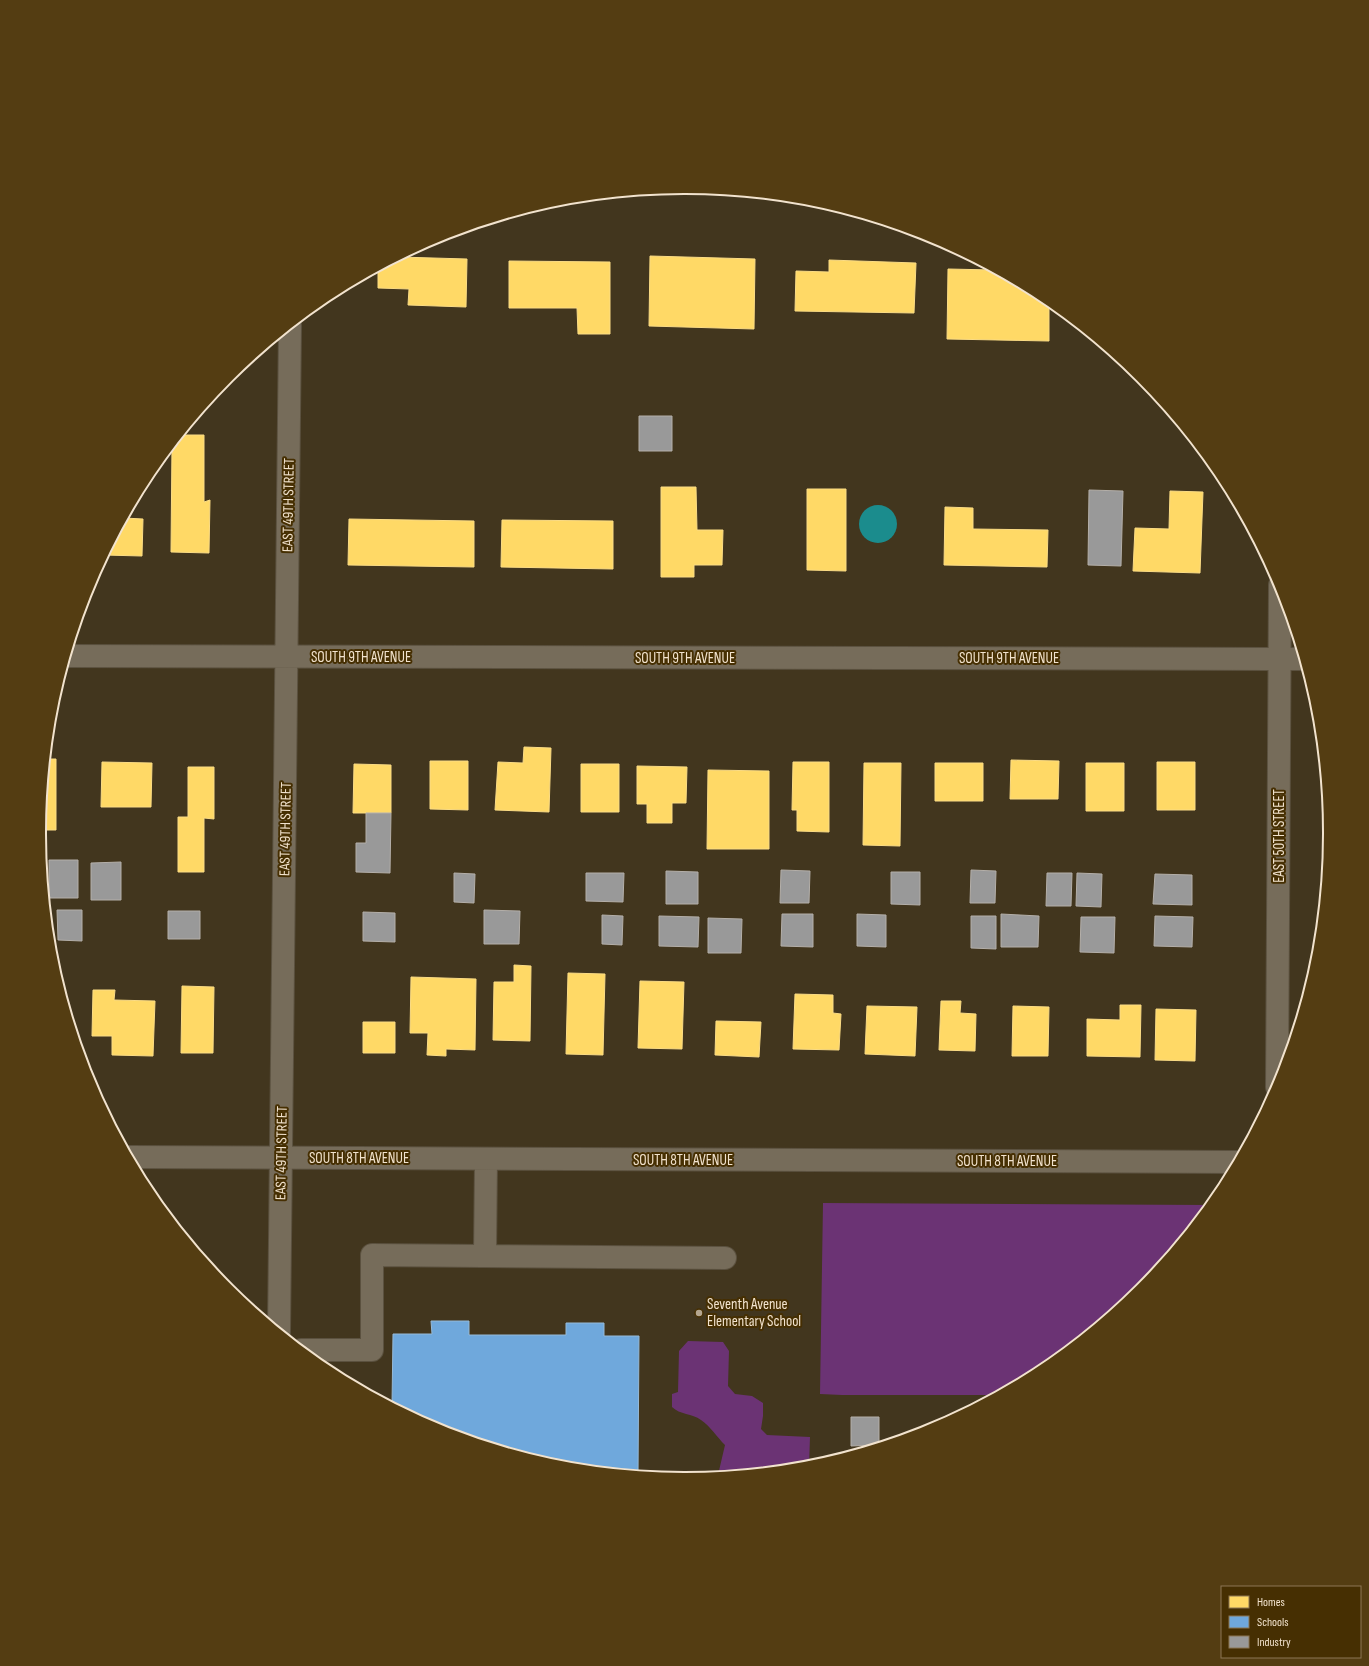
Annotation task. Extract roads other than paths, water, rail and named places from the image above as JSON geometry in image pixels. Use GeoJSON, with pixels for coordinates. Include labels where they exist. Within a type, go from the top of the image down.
{"type":"FeatureCollection","features":[{"type":"Feature","properties":{"kind":"street","name":"EAST 49TH STREET"},"geometry":{"type":"LineString","coordinates":[[279,1326],[290,331]]}},
{"type":"Feature","properties":{"kind":"street","name":"EAST 50TH STREET"},"geometry":{"type":"LineString","coordinates":[[1277,1069],[1280,605]]}},
{"type":"Feature","properties":{"kind":"street","name":"SOUTH 9TH AVENUE"},"geometry":{"type":"LineString","coordinates":[[72,656],[1298,659]]}},
{"type":"Feature","properties":{"kind":"street","name":"SOUTH 8TH AVENUE"},"geometry":{"type":"LineString","coordinates":[[135,1157],[1231,1162]]}},
{"type":"Feature","properties":{"kind":"street"},"geometry":{"type":"LineString","coordinates":[[485,1255],[486,1159]]}},
{"type":"Feature","properties":{"kind":"street"},"geometry":{"type":"LineString","coordinates":[[310,1350],[372,1350],[372,1255],[725,1258]]}},
{"type":"Feature","properties":{"kind":"water"},"geometry":{"type":"Polygon","coordinates":[[[878,505],[891,511],[897,524],[891,537],[878,543],[865,537],[859,524],[865,511],[878,505]]]}},
{"type":"Feature","properties":{"kind":"place","name":"Seventh Avenue Elementary School"},"geometry":{"type":"Point","coordinates":[699,1313]}}]}
